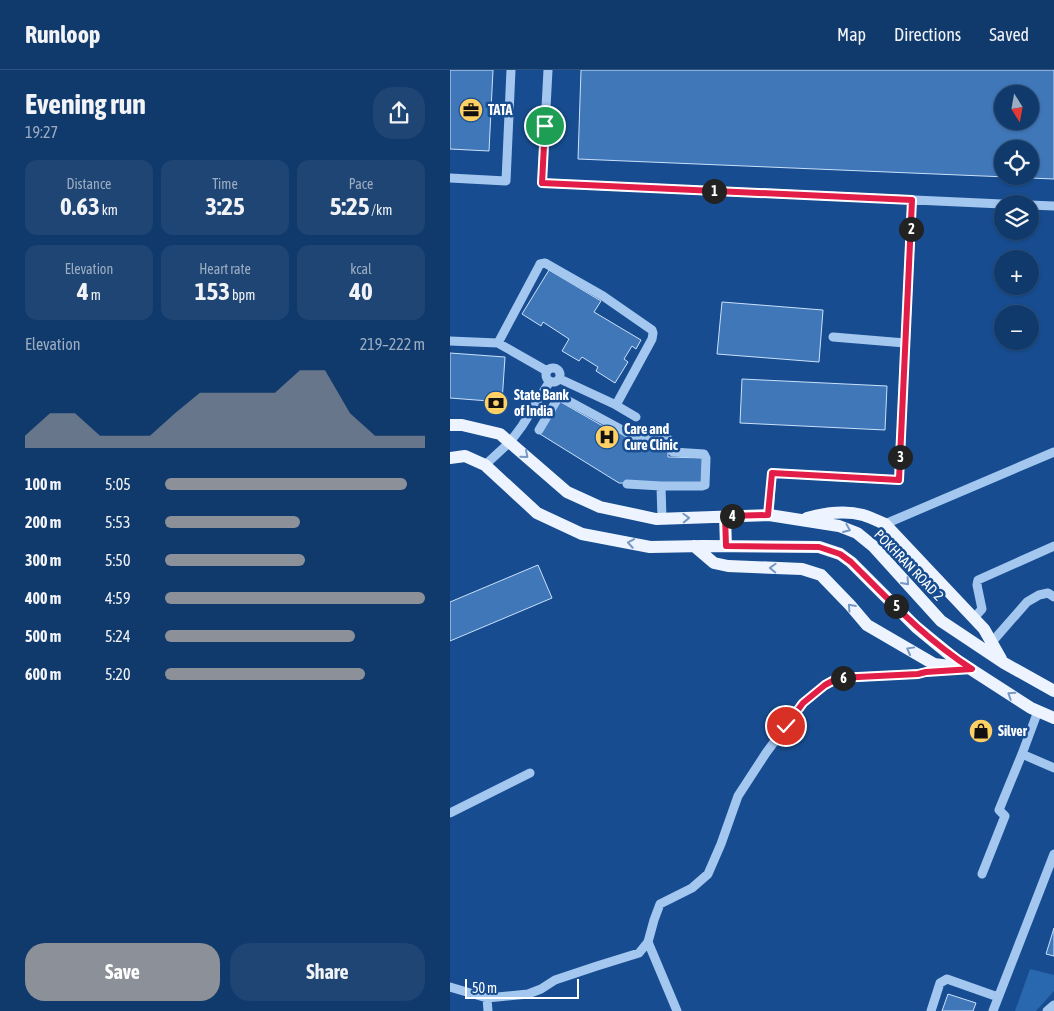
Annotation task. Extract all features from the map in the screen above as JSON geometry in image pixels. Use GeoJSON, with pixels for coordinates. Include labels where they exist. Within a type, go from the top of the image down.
{"type":"FeatureCollection","features":[{"type":"Feature","properties":{"kind":"main road","name":"POKHRAN ROAD 2"},"geometry":{"type":"LineString","coordinates":[[450,425],[462,425],[500,434],[567,492],[600,507],[656,519],[768,515],[839,526],[857,533],[873,546],[941,621],[1004,663],[1054,691]]}},
{"type":"Feature","properties":{"kind":"main road"},"geometry":{"type":"LineString","coordinates":[[450,458],[465,456],[485,465],[537,513],[582,534],[650,547],[819,547],[840,554],[851,562],[916,627],[955,659],[1038,712],[1054,718]]}},
{"type":"Feature","properties":{"kind":"main road"},"geometry":{"type":"LineString","coordinates":[[801,520],[820,514],[845,512],[864,515],[885,524],[984,629],[1004,663]]}},
{"type":"Feature","properties":{"kind":"main road"},"geometry":{"type":"LineString","coordinates":[[725,516],[726,546]]}},
{"type":"Feature","properties":{"kind":"main road"},"geometry":{"type":"LineString","coordinates":[[694,546],[714,564],[802,569],[821,575],[867,626],[883,636],[934,664],[972,669]]}},
{"type":"Feature","properties":{"kind":"street"},"geometry":{"type":"LineString","coordinates":[[450,178],[506,180],[511,70]]}},
{"type":"Feature","properties":{"kind":"street"},"geometry":{"type":"LineString","coordinates":[[548,70],[542,183],[994,204]]}},
{"type":"Feature","properties":{"kind":"street"},"geometry":{"type":"LineString","coordinates":[[768,515],[772,473],[899,480],[912,200]]}},
{"type":"Feature","properties":{"kind":"street"},"geometry":{"type":"LineString","coordinates":[[1039,205],[1054,206]]}},
{"type":"Feature","properties":{"kind":"street"},"geometry":{"type":"LineString","coordinates":[[498,344],[540,264],[546,263],[603,296],[652,330],[652,339],[616,405]]}},
{"type":"Feature","properties":{"kind":"street"},"geometry":{"type":"LineString","coordinates":[[833,337],[905,344]]}},
{"type":"Feature","properties":{"kind":"street"},"geometry":{"type":"LineString","coordinates":[[450,341],[498,344],[547,371]]}},
{"type":"Feature","properties":{"kind":"street"},"geometry":{"type":"LineString","coordinates":[[553,367],[558,369],[561,373],[560,379],[555,382],[550,381],[546,378],[547,371],[553,367]]}},
{"type":"Feature","properties":{"kind":"street"},"geometry":{"type":"LineString","coordinates":[[560,379],[616,405],[636,417]]}},
{"type":"Feature","properties":{"kind":"street"},"geometry":{"type":"LineString","coordinates":[[485,465],[510,442],[550,381]]}},
{"type":"Feature","properties":{"kind":"street"},"geometry":{"type":"LineString","coordinates":[[539,430],[558,398],[563,398],[635,437],[668,440],[673,452],[704,454],[706,458],[705,485],[702,486],[627,484]]}},
{"type":"Feature","properties":{"kind":"street"},"geometry":{"type":"LineString","coordinates":[[885,524],[1054,452]]}},
{"type":"Feature","properties":{"kind":"street"},"geometry":{"type":"LineString","coordinates":[[661,486],[662,519]]}},
{"type":"Feature","properties":{"kind":"street"},"geometry":{"type":"LineString","coordinates":[[974,618],[982,609],[977,585],[978,580],[1054,546]]}},
{"type":"Feature","properties":{"kind":"street"},"geometry":{"type":"LineString","coordinates":[[992,642],[1027,602],[1039,595],[1052,594]]}},
{"type":"Feature","properties":{"kind":"street"},"geometry":{"type":"LineString","coordinates":[[450,987],[487,998],[528,994],[541,989],[555,980],[639,953],[648,942],[660,904],[692,888],[708,874],[722,844],[738,796],[766,752],[803,703],[825,685],[838,678],[972,669]]}},
{"type":"Feature","properties":{"kind":"street"},"geometry":{"type":"LineString","coordinates":[[982,874],[1005,816],[999,810],[1038,712]]}},
{"type":"Feature","properties":{"kind":"street"},"geometry":{"type":"LineString","coordinates":[[1022,754],[1054,768]]}},
{"type":"Feature","properties":{"kind":"street"},"geometry":{"type":"LineString","coordinates":[[450,813],[530,773]]}},
{"type":"Feature","properties":{"kind":"street"},"geometry":{"type":"LineString","coordinates":[[993,1011],[1054,854]]}},
{"type":"Feature","properties":{"kind":"street"},"geometry":{"type":"LineString","coordinates":[[648,942],[677,1011]]}},
{"type":"Feature","properties":{"kind":"street"},"geometry":{"type":"LineString","coordinates":[[931,1011],[940,983],[948,979],[998,996]]}},
{"type":"Feature","properties":{"kind":"street"},"geometry":{"type":"LineString","coordinates":[[487,998],[488,1011]]}},
{"type":"Feature","properties":{"kind":"street"},"geometry":{"type":"LineString","coordinates":[[1047,1011],[1054,1005]]}},
{"type":"Feature","properties":{"kind":"shaded area"},"geometry":{"type":"Polygon","coordinates":[[[1030,969],[1054,975],[1054,991],[1036,1011],[1015,1011],[1030,969]]]}},
{"type":"Feature","properties":{"kind":"building","name":"TATA"},"geometry":{"type":"Polygon","coordinates":[[[450,70],[493,70],[489,151],[450,149],[450,70]]]}},
{"type":"Feature","properties":{"kind":"building"},"geometry":{"type":"Polygon","coordinates":[[[581,70],[1054,70],[1054,179],[1039,178],[1039,140],[994,140],[994,176],[578,159],[581,70]]]}},
{"type":"Feature","properties":{"kind":"building"},"geometry":{"type":"Polygon","coordinates":[[[549,270],[601,301],[594,312],[641,340],[636,349],[632,346],[624,359],[628,362],[615,383],[596,371],[598,367],[582,357],[579,361],[562,351],[569,339],[543,322],[541,326],[522,314],[549,270]]]}},
{"type":"Feature","properties":{"kind":"building"},"geometry":{"type":"Polygon","coordinates":[[[722,302],[823,310],[819,362],[717,354],[722,302]]]}},
{"type":"Feature","properties":{"kind":"building"},"geometry":{"type":"Polygon","coordinates":[[[450,353],[505,357],[502,402],[450,398],[450,353]]]}},
{"type":"Feature","properties":{"kind":"building"},"geometry":{"type":"Polygon","coordinates":[[[742,379],[887,386],[885,430],[740,423],[742,379]]]}},
{"type":"Feature","properties":{"kind":"building"},"geometry":{"type":"Polygon","coordinates":[[[559,401],[615,433],[617,429],[626,436],[624,440],[668,441],[668,457],[704,458],[703,485],[619,483],[540,434],[559,401]]]}},
{"type":"Feature","properties":{"kind":"building"},"geometry":{"type":"Polygon","coordinates":[[[538,565],[552,598],[450,641],[450,602],[538,565]]]}},
{"type":"Feature","properties":{"kind":"building"},"geometry":{"type":"Polygon","coordinates":[[[1054,928],[1054,956],[1046,954],[1054,928]]]}},
{"type":"Feature","properties":{"kind":"building"},"geometry":{"type":"Polygon","coordinates":[[[948,994],[976,1003],[973,1011],[942,1011],[948,994]]]}},
{"type":"Feature","properties":{"kind":"place","name":"TATA"},"geometry":{"type":"Point","coordinates":[471,110]}},
{"type":"Feature","properties":{"kind":"place","name":"State Bank of India"},"geometry":{"type":"Point","coordinates":[496,403]}},
{"type":"Feature","properties":{"kind":"place","name":"Care and Cure Clinic"},"geometry":{"type":"Point","coordinates":[607,437]}},
{"type":"Feature","properties":{"kind":"place","name":"Silver"},"geometry":{"type":"Point","coordinates":[981,731]}},
{"type":"Feature","properties":{"kind":"route"},"geometry":{"type":"LineString","coordinates":[[545,126],[542,183],[912,200],[899,480],[772,473],[768,515],[725,516],[726,546],[819,547],[840,554],[851,562],[916,627],[955,659],[972,669],[838,678],[825,685],[803,703],[786,726]]}}]}
